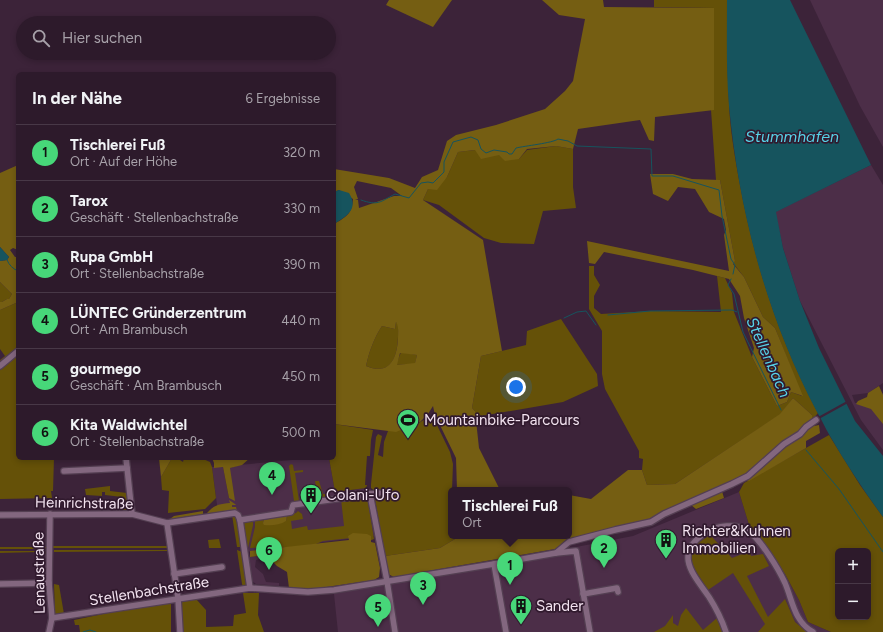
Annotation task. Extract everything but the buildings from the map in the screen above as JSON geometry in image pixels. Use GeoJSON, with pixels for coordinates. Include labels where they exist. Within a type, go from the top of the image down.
{"type":"FeatureCollection","features":[{"type":"Feature","properties":{"kind":"street"},"geometry":{"type":"LineString","coordinates":[[0,366],[16,353]]}},
{"type":"Feature","properties":{"kind":"street","name":"Stellenbachstraße"},"geometry":{"type":"LineString","coordinates":[[556,552],[569,542],[651,522],[664,514],[748,476],[784,444],[800,434],[806,427],[816,420]]}},
{"type":"Feature","properties":{"kind":"street"},"geometry":{"type":"LineString","coordinates":[[126,460],[132,514]]}},
{"type":"Feature","properties":{"kind":"street"},"geometry":{"type":"LineString","coordinates":[[64,471],[127,468]]}},
{"type":"Feature","properties":{"kind":"street"},"geometry":{"type":"LineString","coordinates":[[250,588],[240,520],[291,512],[293,505],[341,497],[379,493]]}},
{"type":"Feature","properties":{"kind":"street"},"geometry":{"type":"LineString","coordinates":[[370,494],[387,581],[394,632]]}},
{"type":"Feature","properties":{"kind":"street","name":"Heinrichstraße"},"geometry":{"type":"LineString","coordinates":[[0,515],[132,514],[167,523],[235,513],[238,515],[240,520]]}},
{"type":"Feature","properties":{"kind":"street","name":"Lenaustraße"},"geometry":{"type":"LineString","coordinates":[[49,632],[52,618],[49,583],[50,514]]}},
{"type":"Feature","properties":{"kind":"street"},"geometry":{"type":"LineString","coordinates":[[167,523],[178,598],[180,632]]}},
{"type":"Feature","properties":{"kind":"street"},"geometry":{"type":"LineString","coordinates":[[726,632],[714,606],[693,575],[688,558],[691,546],[706,532],[717,528],[731,526],[747,530],[756,537],[774,563],[784,582],[795,613],[806,628],[812,632]]}},
{"type":"Feature","properties":{"kind":"street","name":"Stellenbachstraße"},"geometry":{"type":"LineString","coordinates":[[52,618],[250,588],[308,592],[494,564],[556,552],[576,551],[590,632]]}},
{"type":"Feature","properties":{"kind":"street"},"geometry":{"type":"LineString","coordinates":[[494,564],[506,632]]}},
{"type":"Feature","properties":{"kind":"street"},"geometry":{"type":"LineString","coordinates":[[174,574],[222,567]]}},
{"type":"Feature","properties":{"kind":"street"},"geometry":{"type":"LineString","coordinates":[[0,584],[49,583]]}},
{"type":"Feature","properties":{"kind":"street"},"geometry":{"type":"LineString","coordinates":[[583,594],[618,588],[618,592]]}},
{"type":"Feature","properties":{"kind":"shaded area"},"geometry":{"type":"Polygon","coordinates":[[[389,0],[452,0],[433,27],[386,5],[389,0]]]}},
{"type":"Feature","properties":{"kind":"shaded area"},"geometry":{"type":"Polygon","coordinates":[[[542,0],[603,0],[604,7],[714,8],[714,110],[655,117],[654,141],[649,140],[640,120],[578,129],[573,149],[556,146],[527,149],[519,159],[505,161],[499,155],[481,159],[475,150],[458,152],[447,177],[437,190],[428,189],[423,200],[483,240],[502,351],[481,356],[472,408],[475,411],[479,448],[498,487],[457,487],[456,458],[435,415],[433,406],[420,422],[396,432],[336,424],[336,223],[350,212],[353,199],[339,190],[336,191],[336,169],[389,178],[415,188],[422,177],[438,170],[447,141],[456,135],[496,125],[545,109],[565,91],[573,81],[585,19],[559,15],[542,0]],[[357,181],[354,187],[358,199],[355,199],[358,200],[359,208],[394,196],[402,196],[391,188],[357,181]],[[396,322],[395,329],[382,326],[372,345],[366,366],[381,369],[391,363],[396,352],[398,338],[398,326],[396,322]],[[400,353],[397,365],[415,363],[417,355],[400,353]]]}},
{"type":"Feature","properties":{"kind":"shaded area"},"geometry":{"type":"Polygon","coordinates":[[[654,0],[727,0],[730,123],[736,165],[746,215],[761,274],[770,302],[792,359],[818,413],[812,420],[812,415],[793,398],[781,414],[675,484],[647,485],[642,470],[643,459],[639,458],[639,451],[605,389],[602,374],[602,331],[589,309],[589,266],[594,266],[594,275],[600,285],[594,296],[594,308],[601,314],[651,311],[721,312],[717,276],[725,278],[732,293],[734,312],[752,357],[777,406],[787,402],[791,392],[802,396],[775,328],[763,317],[744,277],[733,263],[735,261],[720,180],[716,180],[711,110],[714,109],[714,8],[654,7],[654,0]]]}},
{"type":"Feature","properties":{"kind":"shaded area"},"geometry":{"type":"Polygon","coordinates":[[[810,0],[883,0],[883,147],[860,106],[810,0]]]}},
{"type":"Feature","properties":{"kind":"shaded area"},"geometry":{"type":"Polygon","coordinates":[[[556,146],[573,149],[573,187],[576,208],[543,211],[534,244],[501,243],[484,238],[439,205],[423,200],[428,189],[447,177],[458,152],[475,150],[519,159],[527,150],[556,146]]]}},
{"type":"Feature","properties":{"kind":"shaded area"},"geometry":{"type":"Polygon","coordinates":[[[871,165],[883,185],[883,383],[868,393],[852,395],[855,403],[870,400],[883,393],[883,450],[861,420],[800,301],[783,248],[775,212],[871,165]]]}},
{"type":"Feature","properties":{"kind":"shaded area"},"geometry":{"type":"Polygon","coordinates":[[[16,166],[16,249],[13,248],[10,250],[16,257],[16,303],[0,310],[0,302],[9,299],[12,294],[0,282],[0,261],[7,260],[9,257],[0,247],[0,173],[16,166]]]}},
{"type":"Feature","properties":{"kind":"shaded area"},"geometry":{"type":"Polygon","coordinates":[[[650,174],[673,174],[692,179],[720,180],[735,261],[733,264],[744,277],[763,317],[775,328],[803,396],[791,392],[787,402],[777,406],[752,357],[754,348],[744,318],[740,296],[729,279],[604,252],[595,264],[589,263],[587,241],[729,271],[724,235],[726,230],[724,219],[709,212],[695,189],[678,187],[668,201],[653,194],[650,174]]]}},
{"type":"Feature","properties":{"kind":"shaded area"},"geometry":{"type":"Polygon","coordinates":[[[0,282],[12,294],[9,299],[2,302],[0,302],[0,282]]]}},
{"type":"Feature","properties":{"kind":"shaded area"},"geometry":{"type":"Polygon","coordinates":[[[16,303],[16,350],[0,364],[0,360],[5,356],[0,349],[0,310],[16,303]]]}},
{"type":"Feature","properties":{"kind":"shaded area"},"geometry":{"type":"Polygon","coordinates":[[[561,319],[597,374],[598,386],[563,402],[475,417],[475,411],[472,408],[481,356],[526,345],[527,331],[561,319]]]}},
{"type":"Feature","properties":{"kind":"shaded area"},"geometry":{"type":"Polygon","coordinates":[[[396,322],[398,327],[397,345],[394,358],[391,363],[387,367],[381,369],[366,366],[372,345],[382,326],[395,329],[396,322]]]}},
{"type":"Feature","properties":{"kind":"shaded area"},"geometry":{"type":"Polygon","coordinates":[[[401,352],[417,355],[415,364],[396,365],[401,352]]]}},
{"type":"Feature","properties":{"kind":"shaded area"},"geometry":{"type":"Polygon","coordinates":[[[16,354],[16,460],[54,460],[53,491],[51,491],[52,498],[0,499],[0,368],[16,354]]]}},
{"type":"Feature","properties":{"kind":"shaded area"},"geometry":{"type":"Polygon","coordinates":[[[879,386],[883,395],[883,424],[871,409],[856,404],[858,401],[867,397],[868,393],[879,386]]]}},
{"type":"Feature","properties":{"kind":"shaded area"},"geometry":{"type":"Polygon","coordinates":[[[793,398],[812,415],[812,425],[819,425],[820,433],[806,441],[806,448],[749,481],[743,479],[721,488],[724,498],[696,509],[691,505],[640,524],[572,539],[572,496],[591,499],[628,470],[642,470],[647,485],[675,484],[780,414],[793,398]]]}},
{"type":"Feature","properties":{"kind":"shaded area"},"geometry":{"type":"Polygon","coordinates":[[[431,417],[434,419],[450,452],[453,464],[452,487],[448,487],[448,539],[455,539],[440,548],[385,556],[375,499],[377,496],[375,491],[371,488],[376,437],[378,434],[382,436],[378,455],[383,457],[384,442],[388,431],[419,423],[425,419],[428,421],[431,417]]]}},
{"type":"Feature","properties":{"kind":"shaded area"},"geometry":{"type":"Polygon","coordinates":[[[336,424],[373,430],[370,456],[367,456],[366,488],[335,492],[329,460],[336,460],[336,424]]]}},
{"type":"Feature","properties":{"kind":"shaded area"},"geometry":{"type":"Polygon","coordinates":[[[829,435],[860,485],[883,517],[883,632],[831,632],[808,622],[799,600],[785,574],[750,528],[739,492],[744,483],[829,435]]]}},
{"type":"Feature","properties":{"kind":"shaded area"},"geometry":{"type":"Polygon","coordinates":[[[159,460],[171,460],[161,477],[159,460]]]}},
{"type":"Feature","properties":{"kind":"shaded area"},"geometry":{"type":"Polygon","coordinates":[[[171,460],[180,460],[183,462],[184,460],[206,460],[210,462],[212,467],[216,498],[205,509],[168,513],[169,491],[162,490],[161,477],[171,460]]]}},
{"type":"Feature","properties":{"kind":"shaded area"},"geometry":{"type":"Polygon","coordinates":[[[213,460],[248,460],[242,465],[230,468],[235,501],[229,498],[223,467],[214,468],[213,460]]]}},
{"type":"Feature","properties":{"kind":"shaded area"},"geometry":{"type":"Polygon","coordinates":[[[292,460],[329,460],[335,492],[366,488],[372,490],[380,537],[371,536],[246,552],[240,511],[218,512],[212,467],[223,467],[229,498],[230,468],[239,465],[292,460]]]}},
{"type":"Feature","properties":{"kind":"shaded area"},"geometry":{"type":"Polygon","coordinates":[[[291,464],[293,465],[294,471],[303,470],[303,472],[295,473],[299,501],[294,501],[289,466],[291,464]]]}},
{"type":"Feature","properties":{"kind":"shaded area"},"geometry":{"type":"Polygon","coordinates":[[[315,481],[319,481],[323,494],[326,494],[325,497],[317,495],[315,481]]]}},
{"type":"Feature","properties":{"kind":"shaded area"},"geometry":{"type":"Polygon","coordinates":[[[110,486],[110,491],[127,493],[128,508],[126,510],[117,510],[118,505],[121,505],[122,497],[105,495],[105,492],[102,492],[102,496],[86,495],[85,489],[110,486]]]}},
{"type":"Feature","properties":{"kind":"shaded area"},"geometry":{"type":"Polygon","coordinates":[[[739,492],[750,528],[785,574],[799,600],[808,622],[831,632],[338,632],[334,594],[633,536],[739,492]]]}},
{"type":"Feature","properties":{"kind":"shaded area"},"geometry":{"type":"Polygon","coordinates":[[[360,498],[363,498],[368,502],[374,539],[369,541],[351,538],[323,541],[316,544],[295,547],[250,548],[255,521],[264,520],[263,523],[286,521],[287,515],[298,511],[302,514],[303,519],[291,521],[292,529],[307,526],[308,530],[344,526],[341,499],[343,499],[343,502],[360,500],[360,498]]]}},
{"type":"Feature","properties":{"kind":"shaded area"},"geometry":{"type":"Polygon","coordinates":[[[229,500],[236,505],[232,505],[232,507],[236,507],[237,511],[210,513],[209,515],[207,513],[217,505],[230,503],[229,500]]]}},
{"type":"Feature","properties":{"kind":"shaded area"},"geometry":{"type":"Polygon","coordinates":[[[203,511],[203,514],[170,519],[174,516],[203,511]]]}},
{"type":"Feature","properties":{"kind":"shaded area"},"geometry":{"type":"Polygon","coordinates":[[[232,515],[236,517],[241,547],[237,547],[232,515]]]}},
{"type":"Feature","properties":{"kind":"shaded area"},"geometry":{"type":"Polygon","coordinates":[[[287,515],[286,521],[275,525],[264,525],[263,523],[264,520],[287,515]]]}},
{"type":"Feature","properties":{"kind":"shaded area"},"geometry":{"type":"Polygon","coordinates":[[[253,521],[248,548],[246,549],[243,524],[245,522],[253,521]]]}},
{"type":"Feature","properties":{"kind":"shaded area"},"geometry":{"type":"Polygon","coordinates":[[[353,533],[367,534],[371,536],[371,542],[375,543],[380,568],[379,577],[374,580],[306,590],[289,588],[287,572],[277,566],[266,555],[250,557],[250,551],[349,540],[348,536],[353,533]]]}},
{"type":"Feature","properties":{"kind":"shaded area"},"geometry":{"type":"Polygon","coordinates":[[[710,535],[732,558],[750,551],[751,556],[763,554],[769,566],[747,576],[768,617],[785,599],[795,622],[807,632],[758,632],[765,624],[733,573],[708,590],[692,565],[691,553],[698,543],[710,535]]]}},
{"type":"Feature","properties":{"kind":"shaded area"},"geometry":{"type":"Polygon","coordinates":[[[219,539],[221,548],[209,548],[208,540],[219,539]]]}},
{"type":"Feature","properties":{"kind":"shaded area"},"geometry":{"type":"Polygon","coordinates":[[[455,539],[572,539],[555,549],[394,577],[388,574],[385,556],[440,548],[455,539]]]}},
{"type":"Feature","properties":{"kind":"shaded area"},"geometry":{"type":"Polygon","coordinates":[[[53,546],[167,546],[167,548],[53,548],[53,546]]]}},
{"type":"Feature","properties":{"kind":"shaded area"},"geometry":{"type":"Polygon","coordinates":[[[0,547],[46,547],[46,548],[0,549],[0,547]]]}},
{"type":"Feature","properties":{"kind":"shaded area"},"geometry":{"type":"Polygon","coordinates":[[[54,550],[167,550],[167,551],[54,552],[54,550]]]}},
{"type":"Feature","properties":{"kind":"shaded area"},"geometry":{"type":"Polygon","coordinates":[[[237,550],[242,552],[247,585],[243,586],[242,584],[237,550]]]}},
{"type":"Feature","properties":{"kind":"shaded area"},"geometry":{"type":"Polygon","coordinates":[[[0,551],[45,551],[46,554],[40,552],[0,553],[0,551]]]}},
{"type":"Feature","properties":{"kind":"shaded area"},"geometry":{"type":"Polygon","coordinates":[[[266,555],[266,557],[256,560],[255,567],[263,574],[266,582],[279,583],[279,586],[256,584],[252,581],[249,557],[266,555]]]}},
{"type":"Feature","properties":{"kind":"shaded area"},"geometry":{"type":"Polygon","coordinates":[[[54,584],[59,585],[64,614],[55,615],[54,584]]]}},
{"type":"Feature","properties":{"kind":"shaded area"},"geometry":{"type":"Polygon","coordinates":[[[243,593],[259,593],[258,615],[264,632],[183,632],[180,605],[181,601],[196,599],[206,610],[206,627],[233,626],[234,615],[246,613],[243,593]]]}},
{"type":"Feature","properties":{"kind":"shaded area"},"geometry":{"type":"Polygon","coordinates":[[[171,600],[171,632],[80,632],[79,625],[75,625],[74,620],[171,600]]]}},
{"type":"Feature","properties":{"kind":"shaded area"},"geometry":{"type":"Polygon","coordinates":[[[686,608],[703,630],[717,618],[723,632],[654,632],[665,626],[673,615],[673,623],[678,626],[681,615],[686,608]]]}},
{"type":"Feature","properties":{"kind":"water","name":"Stummhafen"},"geometry":{"type":"Polygon","coordinates":[[[727,0],[790,0],[871,165],[776,212],[783,248],[800,301],[819,348],[855,421],[883,456],[883,517],[828,433],[799,376],[770,302],[758,264],[740,186],[729,106],[727,80],[727,0]]]}},
{"type":"Feature","properties":{"kind":"water"},"geometry":{"type":"Polygon","coordinates":[[[339,190],[349,193],[353,203],[350,212],[336,223],[336,191],[339,190]]]}},
{"type":"Feature","properties":{"kind":"water"},"geometry":{"type":"Polygon","coordinates":[[[0,247],[9,257],[7,260],[0,261],[0,247]]]}},
{"type":"Feature","properties":{"kind":"pier"},"geometry":{"type":"Polygon","coordinates":[[[847,401],[848,403],[819,419],[818,417],[847,401]]]}},
{"type":"Feature","properties":{"kind":"waterway"},"geometry":{"type":"LineString","coordinates":[[361,200],[375,203],[395,194],[409,198],[421,183],[433,183],[444,172],[444,162],[453,142],[471,137],[478,140],[481,149],[486,153],[494,150],[512,154],[516,148],[558,139],[568,141],[577,146],[651,149],[652,176],[673,176],[719,190],[722,216],[731,259],[735,265],[733,274]]}},
{"type":"Feature","properties":{"kind":"waterway"},"geometry":{"type":"LineString","coordinates":[[7,260],[11,267],[16,270]]}},
{"type":"Feature","properties":{"kind":"waterway","name":"Stellenbach"},"geometry":{"type":"LineString","coordinates":[[731,279],[728,285],[734,294],[743,332],[781,410]]}},
{"type":"Feature","properties":{"kind":"waterway"},"geometry":{"type":"LineString","coordinates":[[608,315],[650,311],[732,310],[737,312]]}},
{"type":"Feature","properties":{"kind":"waterway"},"geometry":{"type":"LineString","coordinates":[[564,318],[577,312],[586,311],[596,325]]}},
{"type":"Feature","properties":{"kind":"waterway","name":"Stellenbach"},"geometry":{"type":"LineString","coordinates":[[806,450],[839,489],[883,552]]}},
{"type":"Feature","properties":{"kind":"waterway"},"geometry":{"type":"LineString","coordinates":[[83,632],[90,630],[96,632]]}},
{"type":"Feature","properties":{"kind":"place","name":"Mountainbike-Parcours"},"geometry":{"type":"Point","coordinates":[408,440]}},
{"type":"Feature","properties":{"kind":"place","name":"LÜNTEC Gründerzentrum"},"geometry":{"type":"Point","coordinates":[272,495]}},
{"type":"Feature","properties":{"kind":"place","name":"Colani-Ufo"},"geometry":{"type":"Point","coordinates":[311,514]}},
{"type":"Feature","properties":{"kind":"place","name":"Richter&Kuhnen Immobilien"},"geometry":{"type":"Point","coordinates":[666,560]}},
{"type":"Feature","properties":{"kind":"place","name":"Tarox"},"geometry":{"type":"Point","coordinates":[604,568]}},
{"type":"Feature","properties":{"kind":"place","name":"Kita Waldwichtel"},"geometry":{"type":"Point","coordinates":[269,570]}},
{"type":"Feature","properties":{"kind":"place","name":"Tischlerei Fuß"},"geometry":{"type":"Point","coordinates":[510,585]}},
{"type":"Feature","properties":{"kind":"place","name":"Rupa GmbH"},"geometry":{"type":"Point","coordinates":[423,605]}},
{"type":"Feature","properties":{"kind":"place","name":"Sander"},"geometry":{"type":"Point","coordinates":[521,626]}},
{"type":"Feature","properties":{"kind":"place","name":"gourmego"},"geometry":{"type":"Point","coordinates":[378,627]}}]}
